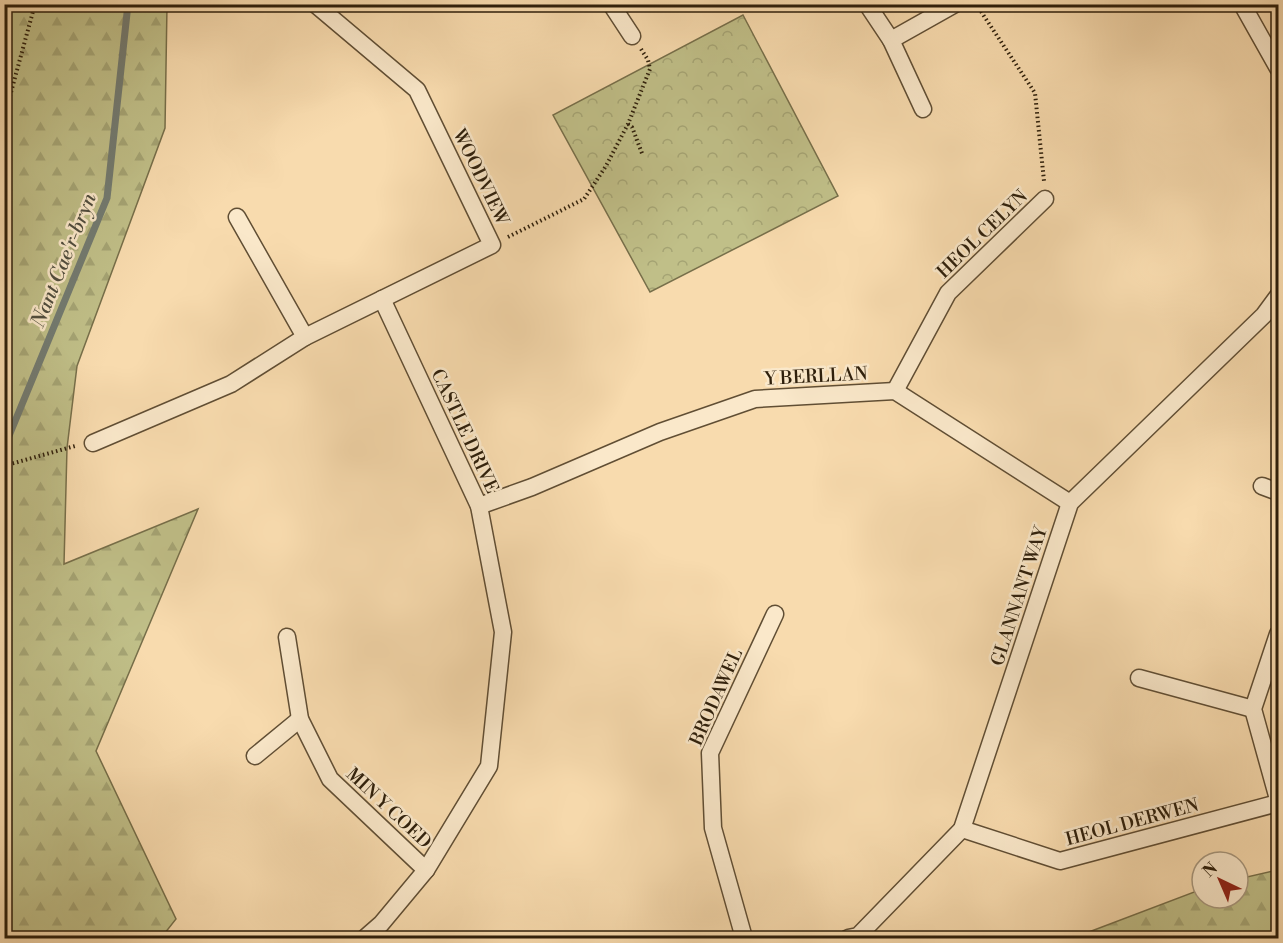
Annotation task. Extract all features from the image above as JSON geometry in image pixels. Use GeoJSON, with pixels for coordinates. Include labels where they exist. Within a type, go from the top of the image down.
{"type":"FeatureCollection","features":[{"type":"Feature","properties":{"kind":"street","name":"WOODVIEW"},"geometry":{"type":"LineString","coordinates":[[93,443],[231,384],[305,337],[492,245],[417,90],[315,4]]}},
{"type":"Feature","properties":{"kind":"street"},"geometry":{"type":"LineString","coordinates":[[611,4],[632,36]]}},
{"type":"Feature","properties":{"kind":"street"},"geometry":{"type":"LineString","coordinates":[[867,4],[891,40],[923,109]]}},
{"type":"Feature","properties":{"kind":"street"},"geometry":{"type":"LineString","coordinates":[[891,40],[955,4]]}},
{"type":"Feature","properties":{"kind":"street"},"geometry":{"type":"LineString","coordinates":[[1242,4],[1278,68]]}},
{"type":"Feature","properties":{"kind":"street","name":"HEOL CELYN"},"geometry":{"type":"LineString","coordinates":[[895,391],[948,293],[1045,199]]}},
{"type":"Feature","properties":{"kind":"street"},"geometry":{"type":"LineString","coordinates":[[237,217],[305,337]]}},
{"type":"Feature","properties":{"kind":"street","name":"GLANNANT WAY"},"geometry":{"type":"LineString","coordinates":[[848,939],[858,936],[962,828],[1070,503],[1264,315],[1278,296]]}},
{"type":"Feature","properties":{"kind":"street","name":"CASTLE DRIVE"},"geometry":{"type":"LineString","coordinates":[[365,939],[381,924],[426,870],[489,766],[503,632],[479,506],[382,299]]}},
{"type":"Feature","properties":{"kind":"street"},"geometry":{"type":"LineString","coordinates":[[895,391],[1070,503]]}},
{"type":"Feature","properties":{"kind":"street","name":"Y BERLLAN"},"geometry":{"type":"LineString","coordinates":[[479,506],[532,487],[660,432],[755,399],[895,391]]}},
{"type":"Feature","properties":{"kind":"street"},"geometry":{"type":"LineString","coordinates":[[1262,486],[1278,492]]}},
{"type":"Feature","properties":{"kind":"street","name":"BRODAWEL"},"geometry":{"type":"LineString","coordinates":[[744,939],[713,828],[710,753],[775,614]]}},
{"type":"Feature","properties":{"kind":"street"},"geometry":{"type":"LineString","coordinates":[[1278,634],[1252,709],[1278,801]]}},
{"type":"Feature","properties":{"kind":"street","name":"MIN Y COED"},"geometry":{"type":"LineString","coordinates":[[287,637],[300,719],[330,779],[426,870]]}},
{"type":"Feature","properties":{"kind":"street"},"geometry":{"type":"LineString","coordinates":[[1139,678],[1252,709]]}},
{"type":"Feature","properties":{"kind":"street"},"geometry":{"type":"LineString","coordinates":[[255,756],[300,719]]}},
{"type":"Feature","properties":{"kind":"street","name":"HEOL DERWEN"},"geometry":{"type":"LineString","coordinates":[[962,828],[1060,861],[1278,801]]}},
{"type":"Feature","properties":{"kind":"path"},"geometry":{"type":"LineString","coordinates":[[4,118],[35,4]]}},
{"type":"Feature","properties":{"kind":"path"},"geometry":{"type":"LineString","coordinates":[[976,4],[1035,93],[1045,199]]}},
{"type":"Feature","properties":{"kind":"path"},"geometry":{"type":"LineString","coordinates":[[492,245],[584,199],[606,166],[628,124],[650,69],[648,60],[632,36]]}},
{"type":"Feature","properties":{"kind":"path"},"geometry":{"type":"LineString","coordinates":[[628,124],[632,127],[643,156]]}},
{"type":"Feature","properties":{"kind":"path"},"geometry":{"type":"LineString","coordinates":[[4,464],[93,443]]}},
{"type":"Feature","properties":{"kind":"green space"},"geometry":{"type":"Polygon","coordinates":[[[8,5],[167,5],[165,128],[77,366],[67,448],[64,564],[198,509],[96,751],[176,919],[161,938],[5,938],[4,14],[8,5]]]}},
{"type":"Feature","properties":{"kind":"green space"},"geometry":{"type":"Polygon","coordinates":[[[743,15],[838,196],[650,292],[553,115],[743,15]]]}},
{"type":"Feature","properties":{"kind":"green space"},"geometry":{"type":"Polygon","coordinates":[[[1278,870],[1278,938],[1073,938],[1190,894],[1190,910],[1250,910],[1250,876],[1278,870]]]}},
{"type":"Feature","properties":{"kind":"waterway","name":"Nant Cae'r-bryn"},"geometry":{"type":"LineString","coordinates":[[4,448],[107,198],[128,4]]}}]}
